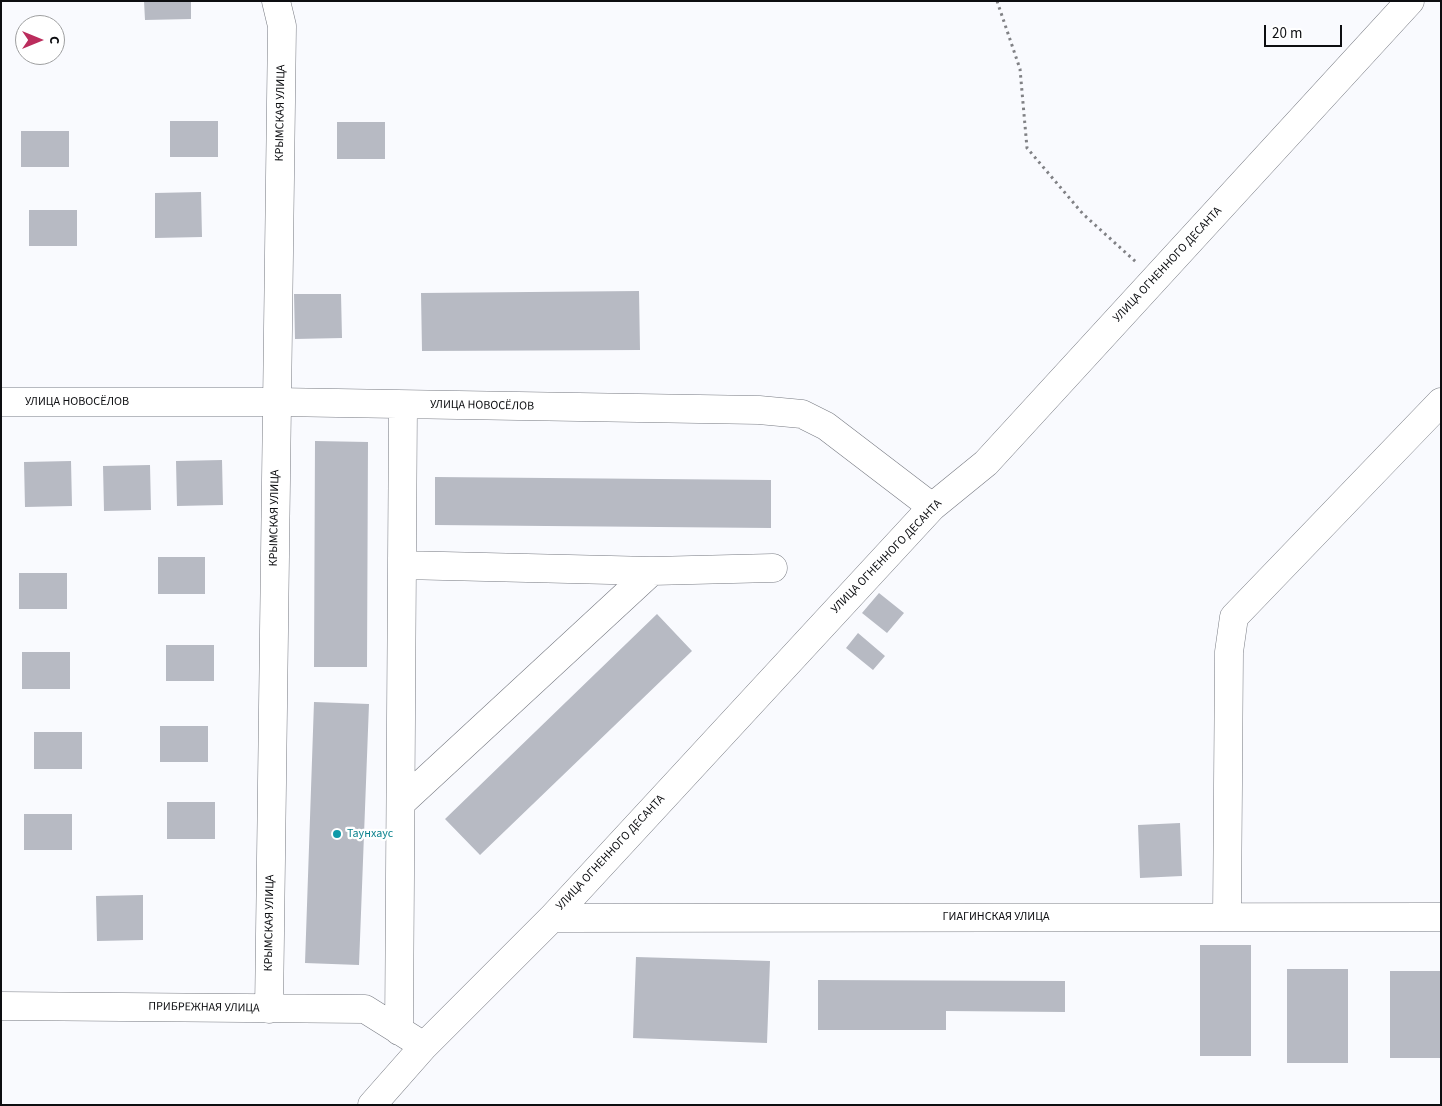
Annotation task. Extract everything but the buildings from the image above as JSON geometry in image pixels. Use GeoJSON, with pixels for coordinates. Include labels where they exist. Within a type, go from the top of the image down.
{"type":"FeatureCollection","features":[{"type":"Feature","properties":{"kind":"street","name":"УЛИЦА ОГНЕННОГО ДЕСАНТА"},"geometry":{"type":"LineString","coordinates":[[372,1105],[424,1046],[552,918],[932,507],[986,463],[1410,1]]}},
{"type":"Feature","properties":{"kind":"street","name":"КРЫМСКАЯ УЛИЦА"},"geometry":{"type":"LineString","coordinates":[[269,1009],[277,402],[279,14]]}},
{"type":"Feature","properties":{"kind":"street","name":"УЛИЦА НОВОСЁЛОВ"},"geometry":{"type":"LineString","coordinates":[[1,402],[277,402],[759,410],[802,414],[826,426],[932,507]]}},
{"type":"Feature","properties":{"kind":"street"},"geometry":{"type":"LineString","coordinates":[[1227,917],[1229,652],[1234,618],[1441,402]]}},
{"type":"Feature","properties":{"kind":"street"},"geometry":{"type":"LineString","coordinates":[[403,405],[399,1031],[424,1046]]}},
{"type":"Feature","properties":{"kind":"street"},"geometry":{"type":"LineString","coordinates":[[402,566],[652,571],[773,568]]}},
{"type":"Feature","properties":{"kind":"street"},"geometry":{"type":"LineString","coordinates":[[401,803],[652,571]]}},
{"type":"Feature","properties":{"kind":"street","name":"ГИАГИНСКАЯ УЛИЦА"},"geometry":{"type":"LineString","coordinates":[[552,918],[1441,917]]}},
{"type":"Feature","properties":{"kind":"street","name":"ПРИБРЕЖНАЯ УЛИЦА"},"geometry":{"type":"LineString","coordinates":[[1,1006],[365,1009],[399,1031]]}},
{"type":"Feature","properties":{"kind":"path"},"geometry":{"type":"LineString","coordinates":[[997,1],[1020,69],[1026,148],[1083,214],[1154,279]]}},
{"type":"Feature","properties":{"kind":"place","name":"Таунхаус"},"geometry":{"type":"Point","coordinates":[337,834]}}]}
